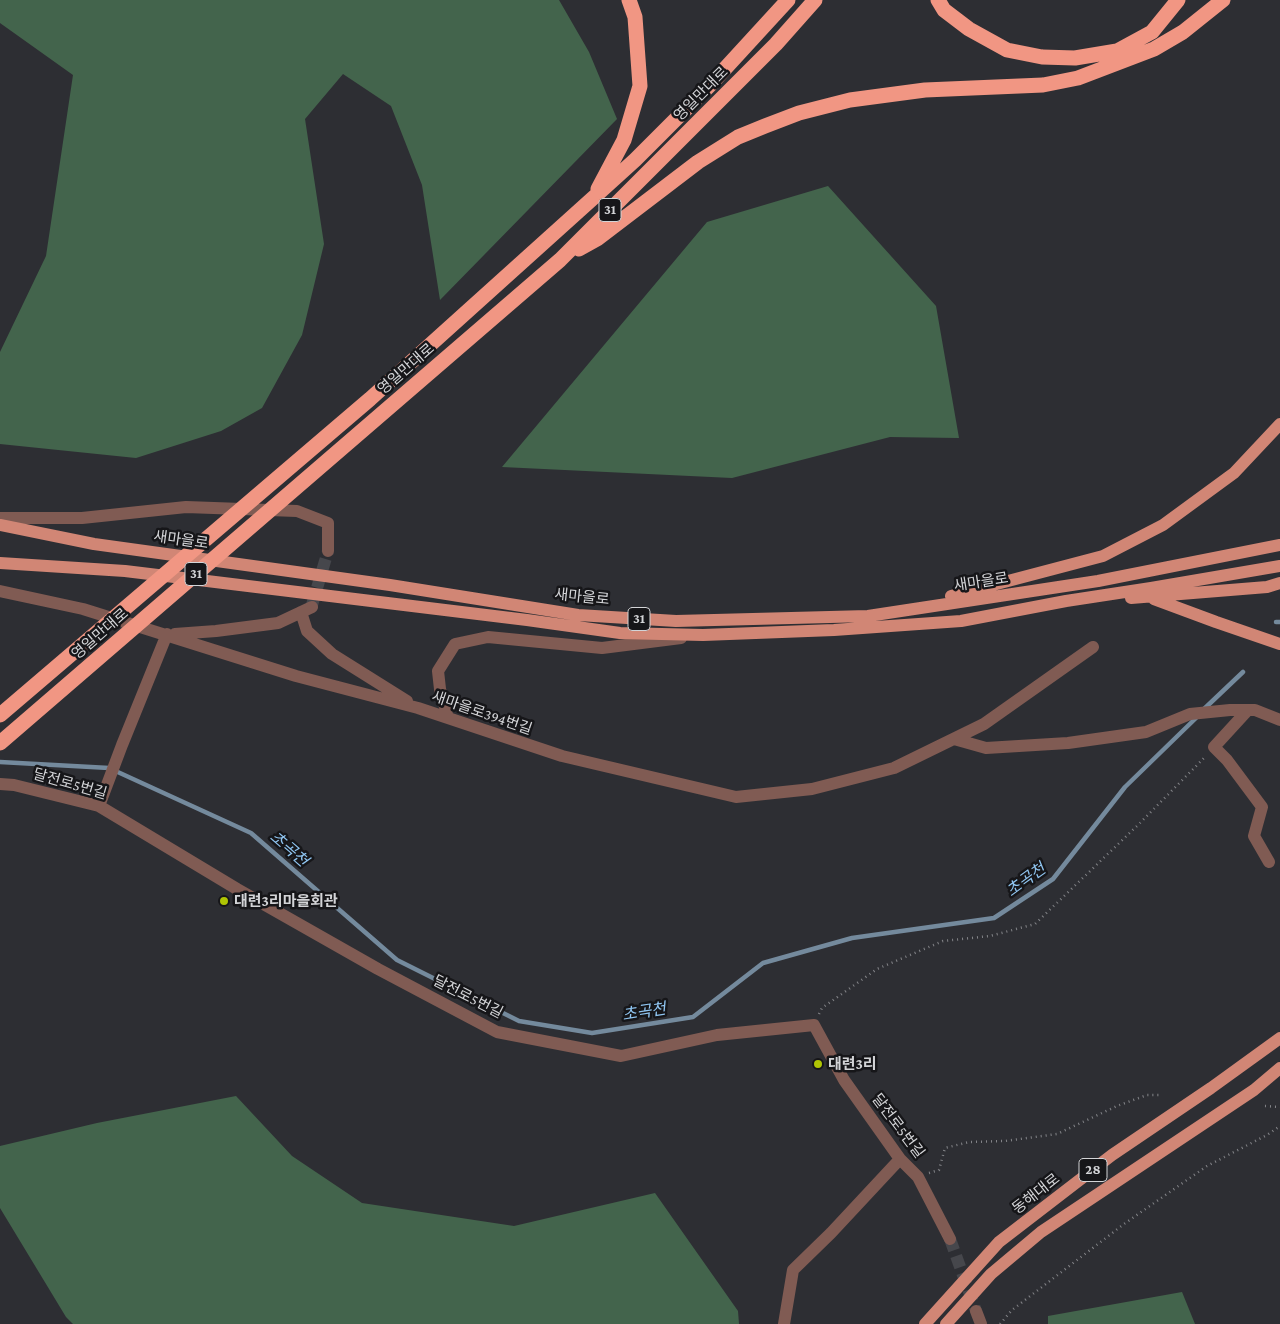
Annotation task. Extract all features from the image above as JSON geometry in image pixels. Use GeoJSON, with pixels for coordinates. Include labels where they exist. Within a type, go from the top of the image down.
{"type":"FeatureCollection","features":[{"type":"Feature","properties":{"kind":"highway"},"geometry":{"type":"LineString","coordinates":[[592,199],[624,140],[640,86],[635,17],[629,0]]}},
{"type":"Feature","properties":{"kind":"highway","name":"영일만대로"},"geometry":{"type":"LineString","coordinates":[[0,716],[370,399],[635,160],[710,85],[788,0]]}},
{"type":"Feature","properties":{"kind":"highway","name":"영일만대로"},"geometry":{"type":"LineString","coordinates":[[0,743],[560,260],[776,44],[815,0]]}},
{"type":"Feature","properties":{"kind":"highway"},"geometry":{"type":"LineString","coordinates":[[938,0],[944,10],[969,29],[1007,50],[1042,57],[1075,58],[1117,50],[1152,32],[1178,0]]}},
{"type":"Feature","properties":{"kind":"highway"},"geometry":{"type":"LineString","coordinates":[[560,260],[597,238],[698,162],[738,137],[765,126],[799,113],[850,100],[925,90],[1043,85],[1078,78],[1154,49],[1183,32],[1223,0]]}},
{"type":"Feature","properties":{"kind":"main road"},"geometry":{"type":"LineString","coordinates":[[868,616],[1103,556],[1163,525],[1234,473],[1280,424]]}},
{"type":"Feature","properties":{"kind":"main road","name":"새마을로"},"geometry":{"type":"LineString","coordinates":[[0,525],[94,544],[390,585],[578,615],[676,621],[868,616],[1098,581],[1280,545]]}},
{"type":"Feature","properties":{"kind":"main road","name":"새마을로"},"geometry":{"type":"LineString","coordinates":[[0,563],[125,571],[620,633],[703,636],[961,621],[1066,601],[1161,587],[1280,566]]}},
{"type":"Feature","properties":{"kind":"main road"},"geometry":{"type":"LineString","coordinates":[[1066,601],[1152,598],[1267,587],[1280,583]]}},
{"type":"Feature","properties":{"kind":"main road"},"geometry":{"type":"LineString","coordinates":[[1152,598],[1280,644]]}},
{"type":"Feature","properties":{"kind":"main road"},"geometry":{"type":"LineString","coordinates":[[1211,1088],[1280,1031]]}},
{"type":"Feature","properties":{"kind":"main road","name":"동해대로"},"geometry":{"type":"LineString","coordinates":[[925,1324],[999,1242],[1112,1155],[1211,1088],[1280,1038]]}},
{"type":"Feature","properties":{"kind":"main road"},"geometry":{"type":"LineString","coordinates":[[1254,1090],[1280,1068]]}},
{"type":"Feature","properties":{"kind":"main road"},"geometry":{"type":"LineString","coordinates":[[946,1324],[991,1274],[1041,1232],[1280,1073]]}},
{"type":"Feature","properties":{"kind":"street"},"geometry":{"type":"LineString","coordinates":[[0,518],[82,518],[186,507],[296,511],[328,523],[328,551]]}},
{"type":"Feature","properties":{"kind":"street","name":"새마을로394번길"},"geometry":{"type":"LineString","coordinates":[[0,591],[83,609],[296,676],[418,708],[562,756],[736,796],[812,788],[894,768],[984,724],[1093,647]]}},
{"type":"Feature","properties":{"kind":"street"},"geometry":{"type":"LineString","coordinates":[[99,806],[167,634],[216,631],[278,623],[306,610],[307,631],[332,654],[418,708]]}},
{"type":"Feature","properties":{"kind":"street"},"geometry":{"type":"LineString","coordinates":[[448,718],[440,689],[438,671],[455,644],[488,637],[602,648],[703,636]]}},
{"type":"Feature","properties":{"kind":"street"},"geometry":{"type":"LineString","coordinates":[[954,739],[986,748],[1068,743],[1146,732],[1190,714],[1230,710],[1255,710],[1280,720]]}},
{"type":"Feature","properties":{"kind":"street"},"geometry":{"type":"LineString","coordinates":[[1247,710],[1214,747],[1227,760],[1262,807],[1254,836],[1268,862]]}},
{"type":"Feature","properties":{"kind":"street","name":"달전로5번길"},"geometry":{"type":"LineString","coordinates":[[0,784],[14,785],[99,806],[245,894],[378,969],[497,1032],[621,1056],[717,1035],[814,1025],[844,1080],[900,1159],[918,1177],[950,1240]]}},
{"type":"Feature","properties":{"kind":"street"},"geometry":{"type":"LineString","coordinates":[[784,1324],[793,1270],[831,1233],[900,1159]]}},
{"type":"Feature","properties":{"kind":"street"},"geometry":{"type":"LineString","coordinates":[[976,1311],[981,1324]]}},
{"type":"Feature","properties":{"kind":"path"},"geometry":{"type":"LineString","coordinates":[[814,1025],[822,1008],[877,969],[943,942],[990,936],[1034,924],[1139,824],[1214,747]]}},
{"type":"Feature","properties":{"kind":"path","name":"달전로5번길"},"geometry":{"type":"LineString","coordinates":[[918,1177],[939,1170],[945,1148],[969,1142],[1005,1141],[1057,1134],[1124,1103],[1147,1095],[1161,1096]]}},
{"type":"Feature","properties":{"kind":"path"},"geometry":{"type":"LineString","coordinates":[[1265,1106],[1280,1108]]}},
{"type":"Feature","properties":{"kind":"path"},"geometry":{"type":"LineString","coordinates":[[1000,1324],[1012,1310],[1124,1224],[1207,1166],[1267,1135],[1280,1126]]}},
{"type":"Feature","properties":{"kind":"green space"},"geometry":{"type":"Polygon","coordinates":[[[0,0],[559,0],[589,52],[617,119],[440,300],[422,185],[391,106],[343,74],[305,119],[324,244],[302,335],[262,408],[221,431],[136,458],[0,444],[0,352],[46,256],[73,75],[0,23],[0,0]]]}},
{"type":"Feature","properties":{"kind":"green space"},"geometry":{"type":"Polygon","coordinates":[[[828,186],[936,306],[959,438],[890,437],[732,478],[502,467],[707,222],[828,186]]]}},
{"type":"Feature","properties":{"kind":"green space"},"geometry":{"type":"Polygon","coordinates":[[[236,1096],[292,1156],[362,1203],[514,1226],[655,1193],[738,1311],[739,1324],[73,1324],[66,1317],[0,1208],[0,1146],[97,1123],[236,1096]]]}},
{"type":"Feature","properties":{"kind":"green space"},"geometry":{"type":"Polygon","coordinates":[[[1182,1292],[1195,1324],[1048,1324],[1048,1316],[1182,1292]]]}},
{"type":"Feature","properties":{"kind":"waterway","name":"초곡천"},"geometry":{"type":"LineString","coordinates":[[1204,709],[1243,672]]}},
{"type":"Feature","properties":{"kind":"waterway","name":"초곡천"},"geometry":{"type":"LineString","coordinates":[[0,762],[109,768],[251,833],[397,960],[519,1021],[592,1033],[693,1017],[763,963],[852,938],[994,918],[1053,879],[1125,787],[1197,717]]}},
{"type":"Feature","properties":{"kind":"tunnel"},"geometry":{"type":"LineString","coordinates":[[312,605],[328,551]]}},
{"type":"Feature","properties":{"kind":"tunnel"},"geometry":{"type":"LineString","coordinates":[[950,1239],[976,1311]]}},
{"type":"Feature","properties":{"kind":"place","name":"대련3리마을회관"},"geometry":{"type":"Point","coordinates":[224,901]}},
{"type":"Feature","properties":{"kind":"place","name":"대련3리"},"geometry":{"type":"Point","coordinates":[818,1064]}}]}
